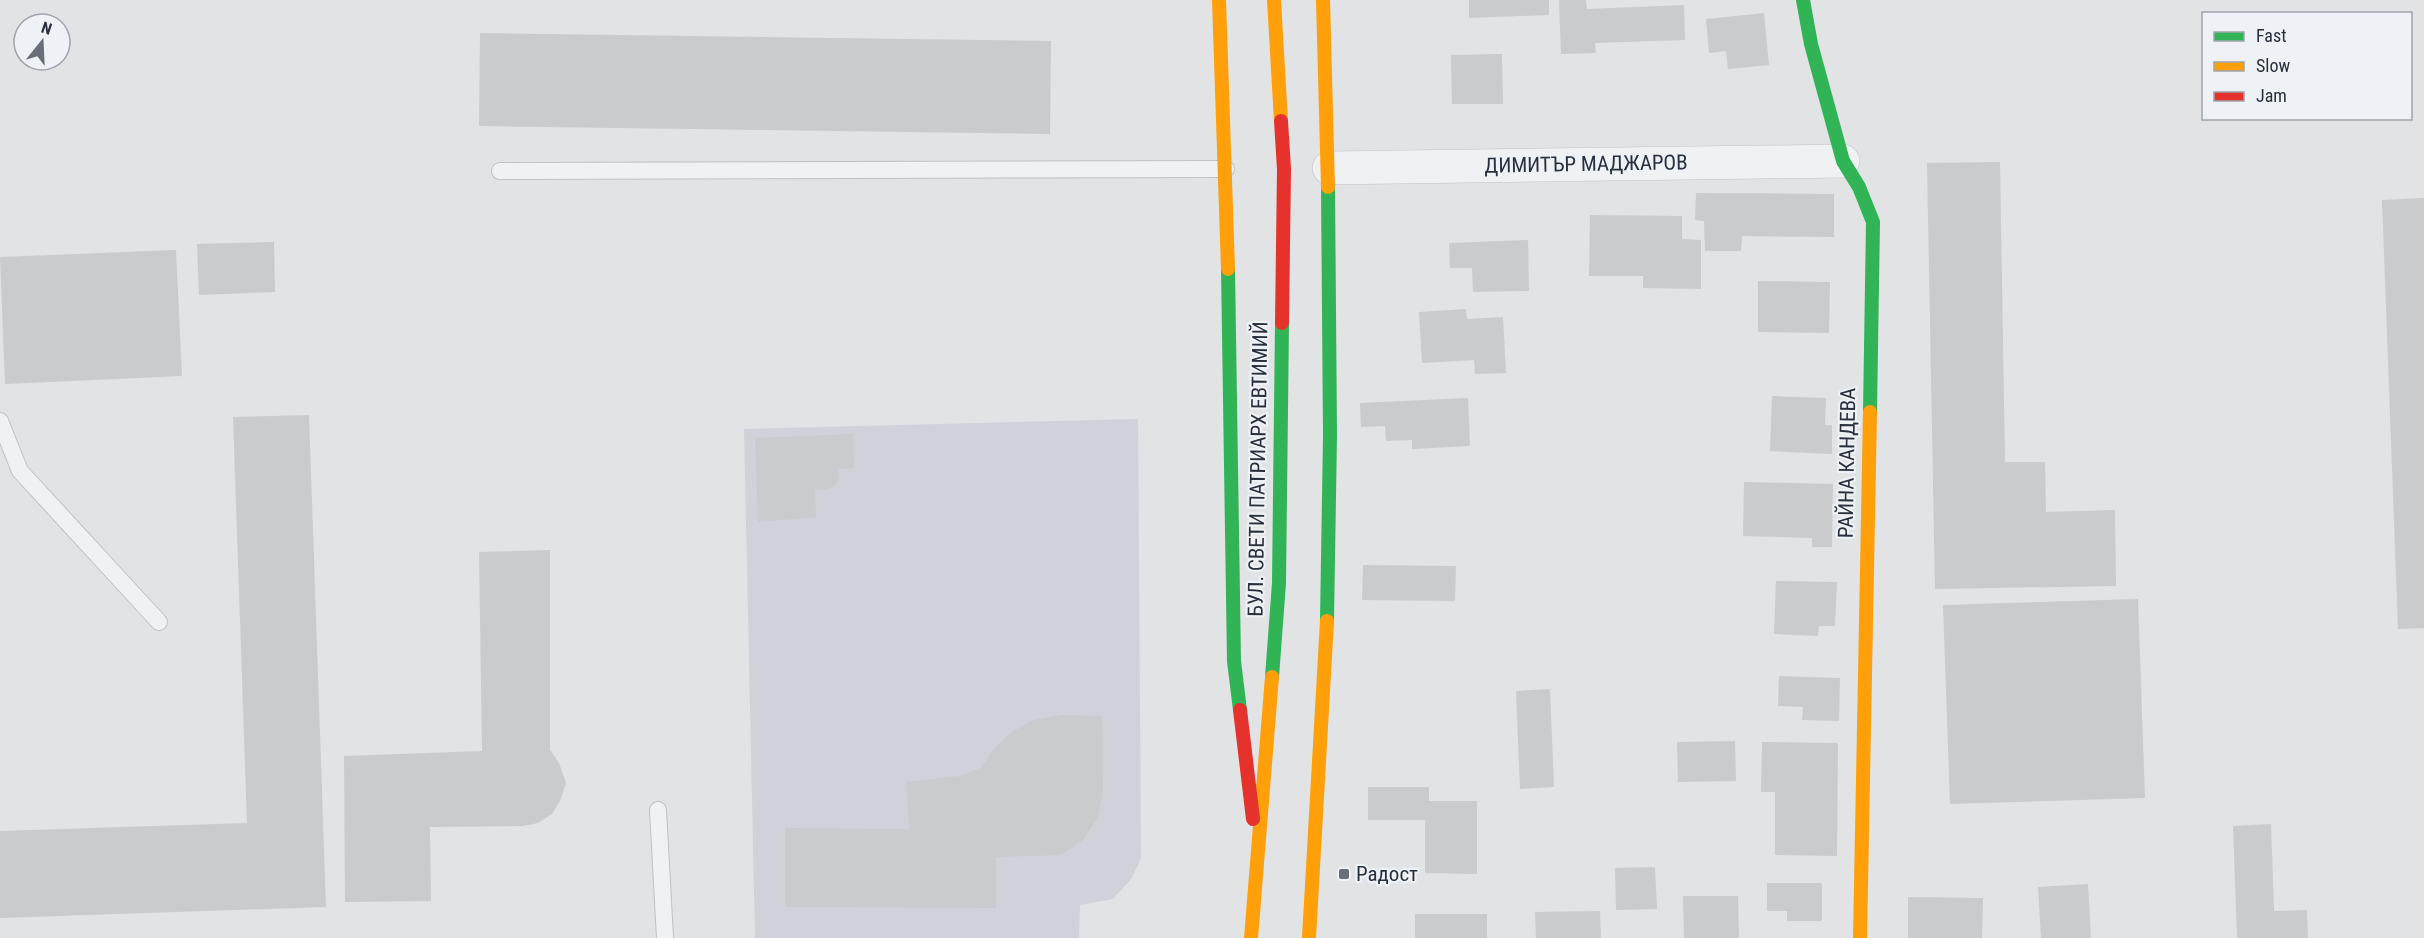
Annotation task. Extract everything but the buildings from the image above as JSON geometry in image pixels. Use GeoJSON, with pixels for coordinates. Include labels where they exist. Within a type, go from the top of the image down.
{"type":"FeatureCollection","features":[{"type":"Feature","properties":{"kind":"main road"},"geometry":{"type":"LineString","coordinates":[[1220,0],[1226,170],[1234,662],[1258,860]]}},
{"type":"Feature","properties":{"kind":"main road","name":"БУЛ. СВЕТИ ПАТРИАРХ ЕВТИМИЙ"},"geometry":{"type":"LineString","coordinates":[[1251,938],[1280,583],[1284,169],[1274,0]]}},
{"type":"Feature","properties":{"kind":"main road"},"geometry":{"type":"LineString","coordinates":[[1309,938],[1328,582],[1329,168],[1323,0]]}},
{"type":"Feature","properties":{"kind":"main road","name":"РАЙНА КАНДЕВА"},"geometry":{"type":"LineString","coordinates":[[1803,0],[1811,44],[1843,161],[1859,187],[1873,222],[1860,938]]}},
{"type":"Feature","properties":{"kind":"street","name":"ДИМИТЪР МАДЖАРОВ"},"geometry":{"type":"LineString","coordinates":[[1329,168],[1843,161]]}},
{"type":"Feature","properties":{"kind":"lane"},"geometry":{"type":"LineString","coordinates":[[500,171],[1226,170]]}},
{"type":"Feature","properties":{"kind":"lane"},"geometry":{"type":"LineString","coordinates":[[0,422],[20,471],[159,622]]}},
{"type":"Feature","properties":{"kind":"lane"},"geometry":{"type":"LineString","coordinates":[[658,810],[665,938]]}},
{"type":"Feature","properties":{"kind":"shaded area"},"geometry":{"type":"Polygon","coordinates":[[[1138,419],[1141,858],[1132,878],[1113,899],[1080,905],[1079,938],[755,938],[744,429],[1138,419]]]}},
{"type":"Feature","properties":{"kind":"traffic: fast"},"geometry":{"type":"LineString","coordinates":[[1803,0],[1811,44],[1843,161],[1859,187],[1873,222],[1870,412]]}},
{"type":"Feature","properties":{"kind":"traffic: fast"},"geometry":{"type":"LineString","coordinates":[[1327,621],[1330,435],[1328,187]]}},
{"type":"Feature","properties":{"kind":"traffic: fast"},"geometry":{"type":"LineString","coordinates":[[1228,269],[1234,661],[1240,710]]}},
{"type":"Feature","properties":{"kind":"traffic: fast"},"geometry":{"type":"LineString","coordinates":[[1272,677],[1279,583],[1282,323]]}},
{"type":"Feature","properties":{"kind":"traffic: slow"},"geometry":{"type":"LineString","coordinates":[[1219,0],[1228,269]]}},
{"type":"Feature","properties":{"kind":"traffic: slow"},"geometry":{"type":"LineString","coordinates":[[1274,0],[1281,121]]}},
{"type":"Feature","properties":{"kind":"traffic: slow"},"geometry":{"type":"LineString","coordinates":[[1323,0],[1328,187]]}},
{"type":"Feature","properties":{"kind":"traffic: slow"},"geometry":{"type":"LineString","coordinates":[[1860,938],[1870,412]]}},
{"type":"Feature","properties":{"kind":"traffic: slow"},"geometry":{"type":"LineString","coordinates":[[1309,938],[1327,621]]}},
{"type":"Feature","properties":{"kind":"traffic: slow"},"geometry":{"type":"LineString","coordinates":[[1251,938],[1272,677]]}},
{"type":"Feature","properties":{"kind":"traffic: jam"},"geometry":{"type":"LineString","coordinates":[[1281,121],[1284,169],[1282,323]]}},
{"type":"Feature","properties":{"kind":"traffic: jam"},"geometry":{"type":"LineString","coordinates":[[1240,710],[1253,819]]}},
{"type":"Feature","properties":{"kind":"place","name":"Радост"},"geometry":{"type":"Point","coordinates":[1344,874]}}]}
